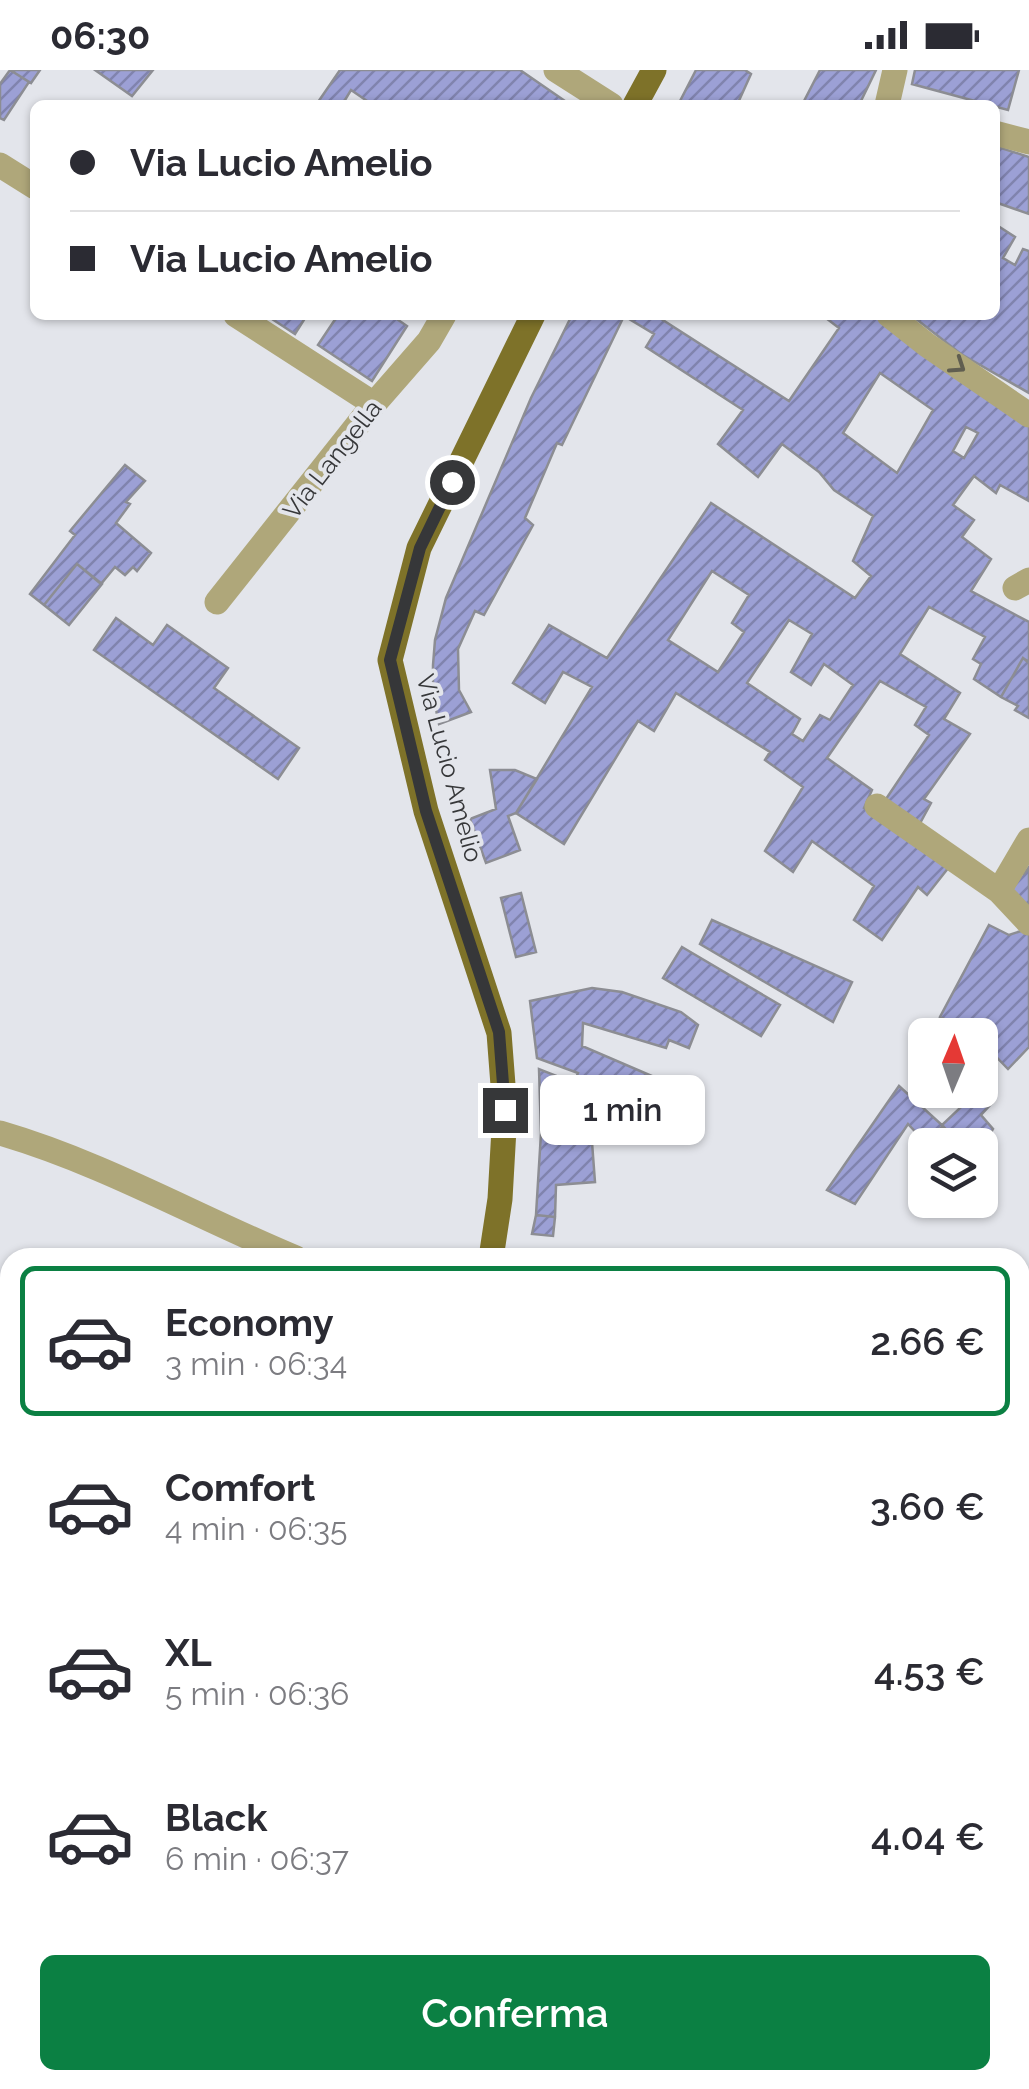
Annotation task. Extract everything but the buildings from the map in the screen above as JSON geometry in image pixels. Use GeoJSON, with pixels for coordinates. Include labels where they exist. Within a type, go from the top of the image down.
{"type":"FeatureCollection","features":[{"type":"Feature","properties":{"kind":"main road"},"geometry":{"type":"LineString","coordinates":[[639,100],[654,70]]}},
{"type":"Feature","properties":{"kind":"main road","name":"Via Lucio Amelio"},"geometry":{"type":"LineString","coordinates":[[493,1248],[500,1199],[505,1110],[499,1032],[426,811],[390,660],[420,548],[531,320]]}},
{"type":"Feature","properties":{"kind":"street"},"geometry":{"type":"LineString","coordinates":[[556,70],[594,100]]}},
{"type":"Feature","properties":{"kind":"street"},"geometry":{"type":"LineString","coordinates":[[888,100],[895,70]]}},
{"type":"Feature","properties":{"kind":"street"},"geometry":{"type":"LineString","coordinates":[[1000,134],[1029,142]]}},
{"type":"Feature","properties":{"kind":"street"},"geometry":{"type":"LineString","coordinates":[[0,165],[30,185]]}},
{"type":"Feature","properties":{"kind":"street"},"geometry":{"type":"LineString","coordinates":[[244,320],[374,404]]}},
{"type":"Feature","properties":{"kind":"street","name":"Via Langella"},"geometry":{"type":"LineString","coordinates":[[217,602],[374,404],[429,342],[441,320]]}},
{"type":"Feature","properties":{"kind":"street"},"geometry":{"type":"LineString","coordinates":[[896,320],[1029,415]]}},
{"type":"Feature","properties":{"kind":"street"},"geometry":{"type":"LineString","coordinates":[[877,806],[999,891],[1029,924]]}},
{"type":"Feature","properties":{"kind":"street"},"geometry":{"type":"LineString","coordinates":[[999,891],[1029,840]]}},
{"type":"Feature","properties":{"kind":"street"},"geometry":{"type":"LineString","coordinates":[[0,1133],[56,1150],[272,1248]]}},
{"type":"Feature","properties":{"kind":"route"},"geometry":{"type":"LineString","coordinates":[[452,482],[420,548],[390,660],[426,811],[499,1032],[505,1110]]}}]}
